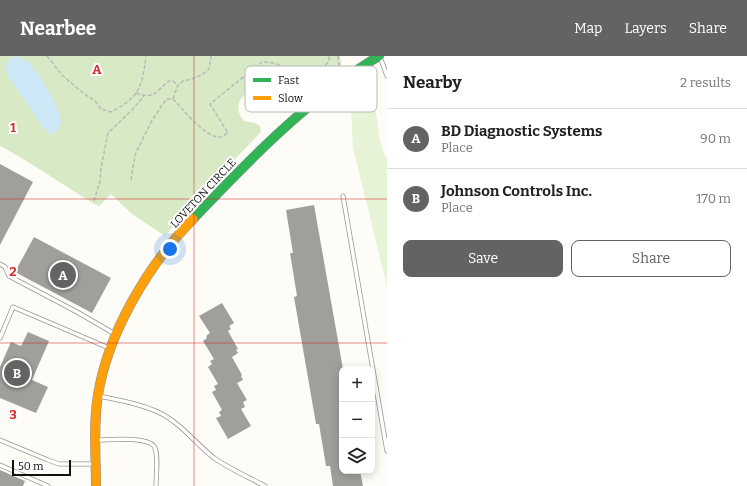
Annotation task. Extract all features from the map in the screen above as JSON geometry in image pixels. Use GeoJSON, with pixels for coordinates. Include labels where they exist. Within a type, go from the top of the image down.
{"type":"FeatureCollection","features":[{"type":"Feature","properties":{"kind":"street","name":"LOVETON CIRCLE"},"geometry":{"type":"LineString","coordinates":[[363,66],[379,56]]}},
{"type":"Feature","properties":{"kind":"street","name":"LOVETON CIRCLE"},"geometry":{"type":"LineString","coordinates":[[96,486],[97,396],[110,348],[130,308],[147,280],[189,223],[288,123],[301,112]]}},
{"type":"Feature","properties":{"kind":"lane"},"geometry":{"type":"LineString","coordinates":[[379,56],[387,76]]}},
{"type":"Feature","properties":{"kind":"lane"},"geometry":{"type":"LineString","coordinates":[[343,196],[387,451]]}},
{"type":"Feature","properties":{"kind":"lane"},"geometry":{"type":"LineString","coordinates":[[0,264],[5,267],[10,276],[116,335]]}},
{"type":"Feature","properties":{"kind":"lane"},"geometry":{"type":"LineString","coordinates":[[0,338],[13,307],[110,348]]}},
{"type":"Feature","properties":{"kind":"lane"},"geometry":{"type":"LineString","coordinates":[[97,396],[135,404],[158,412],[174,422],[216,459],[265,486]]}},
{"type":"Feature","properties":{"kind":"lane"},"geometry":{"type":"LineString","coordinates":[[0,440],[59,464],[96,464]]}},
{"type":"Feature","properties":{"kind":"lane"},"geometry":{"type":"LineString","coordinates":[[96,440],[141,440],[149,442],[154,446],[156,453],[156,486]]}},
{"type":"Feature","properties":{"kind":"lane"},"geometry":{"type":"LineString","coordinates":[[0,465],[48,486]]}},
{"type":"Feature","properties":{"kind":"path"},"geometry":{"type":"LineString","coordinates":[[46,56],[62,75],[95,101],[101,109],[111,112],[130,100],[141,87],[146,56]]}},
{"type":"Feature","properties":{"kind":"path"},"geometry":{"type":"LineString","coordinates":[[173,99],[178,85],[183,81],[203,74],[209,69],[211,56]]}},
{"type":"Feature","properties":{"kind":"path"},"geometry":{"type":"LineString","coordinates":[[324,66],[329,61],[329,56]]}},
{"type":"Feature","properties":{"kind":"path"},"geometry":{"type":"LineString","coordinates":[[338,56],[340,66]]}},
{"type":"Feature","properties":{"kind":"path"},"geometry":{"type":"LineString","coordinates":[[256,66],[262,62],[276,63],[282,66]]}},
{"type":"Feature","properties":{"kind":"path"},"geometry":{"type":"LineString","coordinates":[[131,180],[135,155],[139,145],[167,99],[173,99],[199,126],[212,135],[220,137],[228,133],[210,104],[245,75]]}},
{"type":"Feature","properties":{"kind":"path"},"geometry":{"type":"LineString","coordinates":[[136,93],[144,96],[159,92],[163,85],[169,81],[174,81],[178,85]]}},
{"type":"Feature","properties":{"kind":"path"},"geometry":{"type":"LineString","coordinates":[[94,201],[100,181],[108,132],[132,110],[144,96]]}},
{"type":"Feature","properties":{"kind":"green space"},"geometry":{"type":"Polygon","coordinates":[[[0,56],[340,56],[341,65],[340,66],[245,66],[245,94],[239,102],[239,113],[244,121],[255,123],[260,126],[261,132],[190,206],[165,236],[132,214],[111,194],[99,206],[94,204],[0,146],[0,56]]]}},
{"type":"Feature","properties":{"kind":"green space"},"geometry":{"type":"Polygon","coordinates":[[[351,112],[376,112],[379,135],[383,151],[387,159],[387,286],[353,148],[351,112]]]}},
{"type":"Feature","properties":{"kind":"water"},"geometry":{"type":"Polygon","coordinates":[[[17,56],[27,61],[34,68],[57,108],[61,123],[58,129],[51,135],[43,127],[8,76],[5,67],[10,58],[17,56]]]}},
{"type":"Feature","properties":{"kind":"building"},"geometry":{"type":"Polygon","coordinates":[[[0,164],[33,182],[0,245],[0,164]]]}},
{"type":"Feature","properties":{"kind":"building"},"geometry":{"type":"Polygon","coordinates":[[[314,205],[342,366],[339,366],[339,474],[361,474],[363,486],[333,486],[330,466],[326,466],[319,424],[316,424],[294,297],[297,296],[290,253],[293,253],[286,210],[314,205]]]}},
{"type":"Feature","properties":{"kind":"building"},"geometry":{"type":"Polygon","coordinates":[[[34,237],[111,278],[92,313],[15,272],[34,237]]]}},
{"type":"Feature","properties":{"kind":"building"},"geometry":{"type":"Polygon","coordinates":[[[222,303],[234,323],[229,326],[231,329],[228,331],[238,349],[236,350],[238,353],[232,357],[242,375],[243,380],[237,383],[247,400],[243,402],[245,407],[241,409],[251,426],[228,439],[216,418],[221,416],[219,412],[222,410],[212,392],[216,390],[214,386],[218,384],[208,367],[212,364],[210,361],[214,359],[203,341],[210,333],[199,316],[222,303]]]}},
{"type":"Feature","properties":{"kind":"building"},"geometry":{"type":"Polygon","coordinates":[[[28,332],[49,341],[32,380],[48,387],[36,413],[0,398],[0,367],[11,342],[21,346],[28,332]]]}},
{"type":"Feature","properties":{"kind":"building"},"geometry":{"type":"Polygon","coordinates":[[[0,470],[25,481],[23,486],[0,486],[0,470]]]}},
{"type":"Feature","properties":{"kind":"traffic: fast"},"geometry":{"type":"LineString","coordinates":[[364,66],[379,56]]}},
{"type":"Feature","properties":{"kind":"traffic: fast"},"geometry":{"type":"LineString","coordinates":[[193,219],[258,152],[303,112]]}},
{"type":"Feature","properties":{"kind":"traffic: slow"},"geometry":{"type":"LineString","coordinates":[[96,486],[96,406],[103,371],[111,347],[121,323],[146,278],[161,257],[193,219]]}},
{"type":"Feature","properties":{"kind":"place","name":"BD Diagnostic Systems"},"geometry":{"type":"Point","coordinates":[63,275]}},
{"type":"Feature","properties":{"kind":"place","name":"Johnson Controls Inc."},"geometry":{"type":"Point","coordinates":[17,373]}}]}
